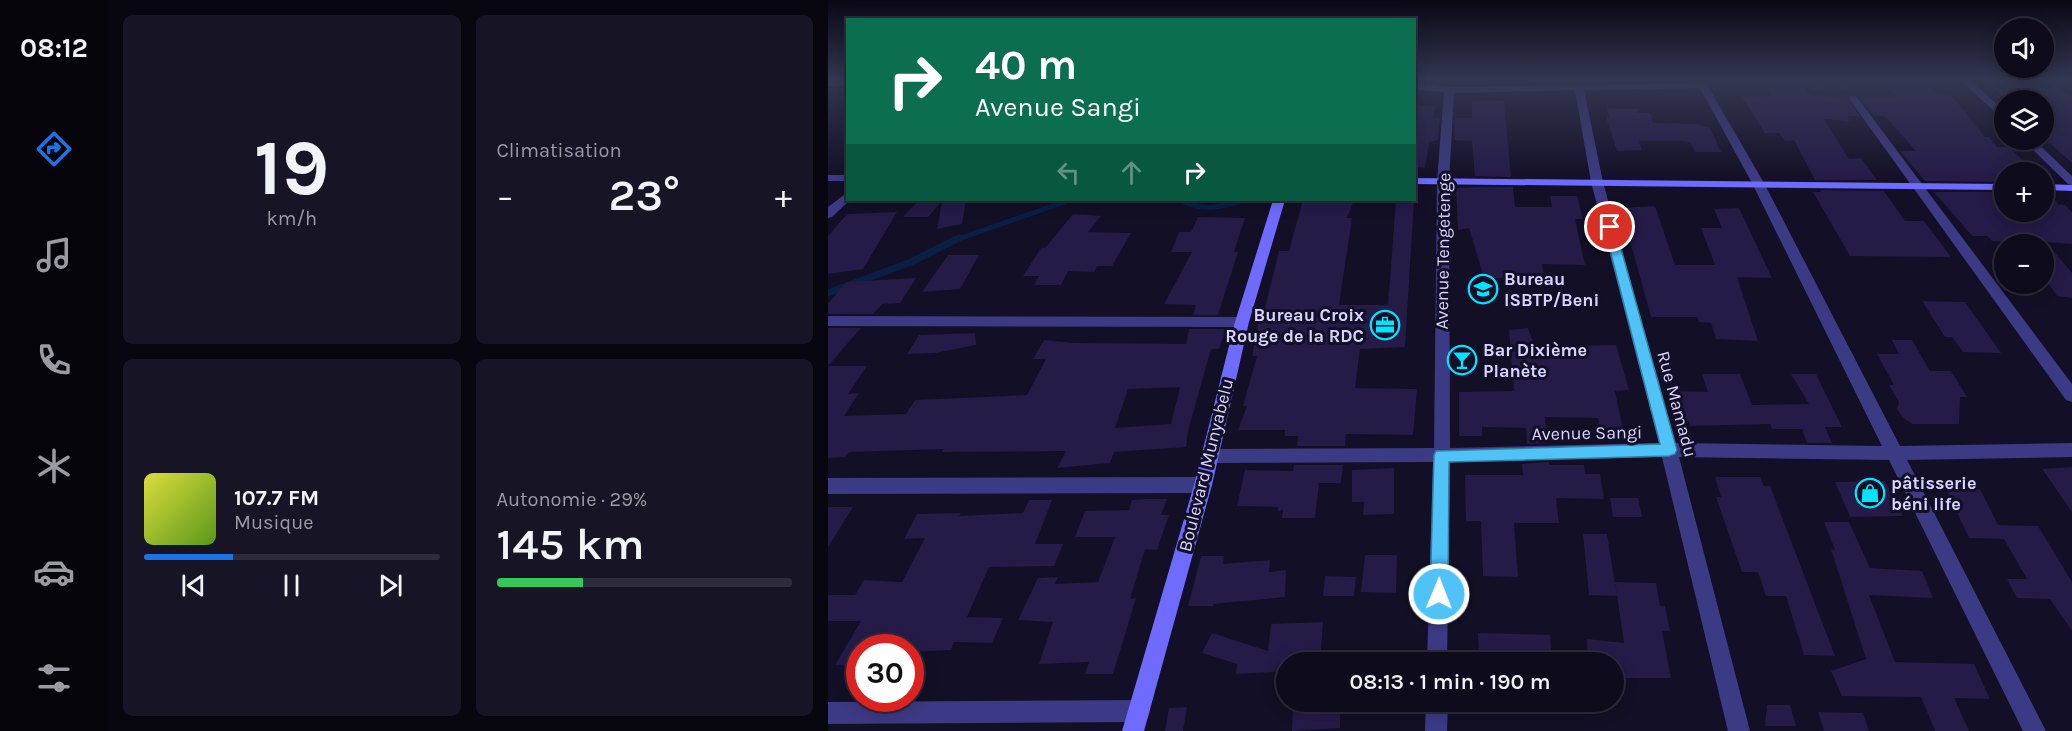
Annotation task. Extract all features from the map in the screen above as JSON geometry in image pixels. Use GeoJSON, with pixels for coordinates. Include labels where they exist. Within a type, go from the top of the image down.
{"type":"FeatureCollection","features":[{"type":"Feature","properties":{"kind":"street","name":"Avenue Tengetenge"},"geometry":{"type":"LineString","coordinates":[[1437,652],[1442,455],[1442,113]]}},
{"type":"Feature","properties":{"kind":"street","name":"Rue Mamadu"},"geometry":{"type":"LineString","coordinates":[[1584,113],[1598,182],[1669,450],[1739,731]]}},
{"type":"Feature","properties":{"kind":"street"},"geometry":{"type":"LineString","coordinates":[[1718,113],[1758,183],[2035,731]]}},
{"type":"Feature","properties":{"kind":"street"},"geometry":{"type":"LineString","coordinates":[[1864,113],[2072,396]]}},
{"type":"Feature","properties":{"kind":"street"},"geometry":{"type":"LineString","coordinates":[[2038,150],[2072,182]]}},
{"type":"Feature","properties":{"kind":"street"},"geometry":{"type":"LineString","coordinates":[[828,178],[846,178]]}},
{"type":"Feature","properties":{"kind":"street"},"geometry":{"type":"LineString","coordinates":[[1416,181],[1994,187]]}},
{"type":"Feature","properties":{"kind":"street"},"geometry":{"type":"LineString","coordinates":[[2054,187],[2072,188]]}},
{"type":"Feature","properties":{"kind":"street"},"geometry":{"type":"LineString","coordinates":[[828,214],[846,197]]}},
{"type":"Feature","properties":{"kind":"street","name":"Boulevard Munyabelu"},"geometry":{"type":"LineString","coordinates":[[1136,721],[1203,485],[1242,322],[1279,201]]}},
{"type":"Feature","properties":{"kind":"street"},"geometry":{"type":"LineString","coordinates":[[828,321],[1242,322]]}},
{"type":"Feature","properties":{"kind":"street","name":"Avenue Sangi"},"geometry":{"type":"LineString","coordinates":[[1210,456],[1442,455],[1669,450],[1896,453],[2072,450]]}},
{"type":"Feature","properties":{"kind":"street"},"geometry":{"type":"LineString","coordinates":[[828,486],[1203,485]]}},
{"type":"Feature","properties":{"kind":"street"},"geometry":{"type":"LineString","coordinates":[[1436,731],[1437,712]]}},
{"type":"Feature","properties":{"kind":"street"},"geometry":{"type":"LineString","coordinates":[[828,713],[1136,721]]}},
{"type":"Feature","properties":{"kind":"building"},"geometry":{"type":"Polygon","coordinates":[[[1416,113],[1434,113],[1433,118],[1440,118],[1438,140],[1429,142],[1425,168],[1416,167],[1416,113]]]}},
{"type":"Feature","properties":{"kind":"building"},"geometry":{"type":"Polygon","coordinates":[[[1472,113],[1505,113],[1511,177],[1475,176],[1472,141],[1454,140],[1455,118],[1472,118],[1472,113]]]}},
{"type":"Feature","properties":{"kind":"building"},"geometry":{"type":"Polygon","coordinates":[[[1608,113],[1650,113],[1653,123],[1697,124],[1710,128],[1721,152],[1695,152],[1691,143],[1685,141],[1639,141],[1642,150],[1617,151],[1606,117],[1609,117],[1608,113]]]}},
{"type":"Feature","properties":{"kind":"building"},"geometry":{"type":"Polygon","coordinates":[[[1752,113],[1857,113],[1859,116],[1847,116],[1850,121],[1824,119],[1849,159],[1861,158],[1877,180],[1815,180],[1794,140],[1785,141],[1779,133],[1765,133],[1752,113]]]}},
{"type":"Feature","properties":{"kind":"building"},"geometry":{"type":"Polygon","coordinates":[[[1872,113],[1966,113],[1985,137],[1989,137],[1994,143],[1994,150],[2012,150],[2024,162],[1994,162],[1994,182],[1925,181],[1900,151],[1916,151],[1885,116],[1874,116],[1872,113]]]}},
{"type":"Feature","properties":{"kind":"building"},"geometry":{"type":"Polygon","coordinates":[[[2054,113],[2072,113],[2072,163],[2054,147],[2054,113]]]}},
{"type":"Feature","properties":{"kind":"building"},"geometry":{"type":"Polygon","coordinates":[[[1513,187],[1515,207],[1552,207],[1550,196],[1577,196],[1583,219],[1575,219],[1585,265],[1542,264],[1544,278],[1484,278],[1469,228],[1458,230],[1456,188],[1513,187]]]}},
{"type":"Feature","properties":{"kind":"building"},"geometry":{"type":"Polygon","coordinates":[[[1820,190],[1884,191],[1905,221],[1924,221],[1951,257],[1850,256],[1813,192],[1821,192],[1820,190]]]}},
{"type":"Feature","properties":{"kind":"building"},"geometry":{"type":"Polygon","coordinates":[[[1934,192],[1994,192],[1994,222],[2054,222],[2054,199],[2059,205],[2065,205],[2072,212],[2072,244],[2054,243],[2054,234],[1994,234],[1994,241],[1988,236],[1972,236],[1934,192]]]}},
{"type":"Feature","properties":{"kind":"building"},"geometry":{"type":"Polygon","coordinates":[[[918,201],[942,201],[928,217],[903,217],[918,201]]]}},
{"type":"Feature","properties":{"kind":"building"},"geometry":{"type":"Polygon","coordinates":[[[966,201],[962,224],[937,229],[942,202],[966,201]]]}},
{"type":"Feature","properties":{"kind":"building"},"geometry":{"type":"Polygon","coordinates":[[[1303,201],[1354,201],[1347,218],[1352,218],[1339,305],[1388,305],[1396,201],[1414,201],[1405,347],[1360,349],[1355,388],[1417,389],[1413,435],[1346,434],[1345,446],[1297,446],[1298,436],[1285,436],[1285,430],[1238,430],[1247,406],[1243,406],[1257,356],[1252,356],[1259,319],[1262,319],[1279,251],[1289,251],[1303,201]]]}},
{"type":"Feature","properties":{"kind":"building"},"geometry":{"type":"Polygon","coordinates":[[[1655,206],[1675,265],[1715,265],[1701,228],[1722,228],[1714,209],[1739,208],[1772,278],[1737,277],[1758,341],[1716,339],[1711,323],[1699,322],[1697,317],[1651,317],[1621,208],[1655,206]]]}},
{"type":"Feature","properties":{"kind":"building"},"geometry":{"type":"Polygon","coordinates":[[[897,212],[863,269],[828,274],[828,236],[847,214],[897,212]]]}},
{"type":"Feature","properties":{"kind":"building"},"geometry":{"type":"Polygon","coordinates":[[[1073,214],[1101,216],[1088,232],[1131,233],[1112,266],[1097,266],[1094,272],[1068,271],[1061,285],[1034,285],[1039,276],[1023,276],[1041,248],[1045,248],[1073,214]]]}},
{"type":"Feature","properties":{"kind":"building"},"geometry":{"type":"Polygon","coordinates":[[[1198,217],[1245,218],[1234,252],[1238,252],[1218,315],[1193,315],[1196,305],[1164,304],[1192,252],[1171,252],[1179,232],[1191,232],[1198,217]]]}},
{"type":"Feature","properties":{"kind":"building"},"geometry":{"type":"Polygon","coordinates":[[[2054,252],[2072,273],[2072,298],[2057,296],[2054,292],[2054,252]]]}},
{"type":"Feature","properties":{"kind":"building"},"geometry":{"type":"Polygon","coordinates":[[[948,255],[979,255],[960,289],[922,292],[948,255]]]}},
{"type":"Feature","properties":{"kind":"building"},"geometry":{"type":"Polygon","coordinates":[[[916,278],[900,303],[882,304],[873,314],[828,314],[828,304],[846,282],[916,278]]]}},
{"type":"Feature","properties":{"kind":"building"},"geometry":{"type":"Polygon","coordinates":[[[1922,301],[1965,302],[2001,353],[1963,352],[1952,337],[1945,337],[1922,301]]]}},
{"type":"Feature","properties":{"kind":"building"},"geometry":{"type":"Polygon","coordinates":[[[828,328],[861,328],[828,366],[828,328]]]}},
{"type":"Feature","properties":{"kind":"building"},"geometry":{"type":"Polygon","coordinates":[[[1528,328],[1535,347],[1616,345],[1629,390],[1615,391],[1623,429],[1600,429],[1598,418],[1545,417],[1547,443],[1527,444],[1526,428],[1482,427],[1482,436],[1459,436],[1459,392],[1514,391],[1509,330],[1528,328]]]}},
{"type":"Feature","properties":{"kind":"building"},"geometry":{"type":"Polygon","coordinates":[[[1189,329],[1226,329],[1219,349],[1211,349],[1188,431],[1186,447],[1114,452],[1110,463],[1057,468],[1066,451],[942,452],[944,449],[849,452],[845,457],[828,458],[828,366],[867,366],[848,394],[859,393],[844,416],[906,414],[915,400],[1027,395],[1046,359],[1033,359],[1044,340],[1074,343],[1186,344],[1189,329]],[[1180,387],[1128,389],[1115,428],[1171,424],[1180,387]]]}},
{"type":"Feature","properties":{"kind":"building"},"geometry":{"type":"Polygon","coordinates":[[[975,333],[976,345],[935,353],[907,354],[919,335],[975,333]]]}},
{"type":"Feature","properties":{"kind":"building"},"geometry":{"type":"Polygon","coordinates":[[[1892,340],[1912,340],[1930,371],[1951,371],[1967,397],[1960,397],[1959,424],[1913,424],[1903,418],[1897,409],[1899,402],[1889,385],[1894,385],[1877,354],[1899,354],[1892,340]]]}},
{"type":"Feature","properties":{"kind":"building"},"geometry":{"type":"Polygon","coordinates":[[[1702,374],[1740,374],[1752,405],[1809,404],[1791,374],[1816,374],[1842,427],[1825,427],[1832,443],[1807,443],[1802,429],[1772,429],[1770,424],[1690,426],[1689,421],[1677,421],[1669,391],[1708,392],[1702,374]]]}},
{"type":"Feature","properties":{"kind":"building"},"geometry":{"type":"Polygon","coordinates":[[[1549,462],[1549,465],[1584,465],[1585,474],[1600,474],[1604,499],[1556,498],[1559,523],[1514,523],[1518,577],[1483,576],[1481,521],[1466,521],[1465,475],[1523,475],[1522,464],[1549,462]]]}},
{"type":"Feature","properties":{"kind":"building"},"geometry":{"type":"Polygon","coordinates":[[[1294,465],[1343,465],[1341,483],[1319,483],[1315,518],[1282,518],[1283,510],[1278,511],[1278,507],[1237,506],[1245,470],[1293,471],[1294,465]]]}},
{"type":"Feature","properties":{"kind":"building"},"geometry":{"type":"Polygon","coordinates":[[[2072,467],[2072,512],[2042,469],[2072,467]]]}},
{"type":"Feature","properties":{"kind":"building"},"geometry":{"type":"Polygon","coordinates":[[[1394,468],[1394,514],[1363,515],[1364,502],[1352,502],[1352,470],[1394,468]]]}},
{"type":"Feature","properties":{"kind":"building"},"geometry":{"type":"Polygon","coordinates":[[[1715,477],[1760,477],[1764,486],[1770,486],[1835,656],[1804,655],[1786,596],[1766,596],[1758,572],[1742,572],[1716,497],[1721,497],[1715,477]]]}},
{"type":"Feature","properties":{"kind":"building"},"geometry":{"type":"Polygon","coordinates":[[[1885,481],[1903,516],[1850,517],[1835,482],[1885,481]]]}},
{"type":"Feature","properties":{"kind":"building"},"geometry":{"type":"Polygon","coordinates":[[[1945,487],[1980,489],[1998,525],[2038,526],[2072,582],[2072,631],[2050,599],[2017,598],[2007,579],[2027,579],[2004,539],[1969,538],[1945,487]]]}},
{"type":"Feature","properties":{"kind":"building"},"geometry":{"type":"Polygon","coordinates":[[[1610,498],[1638,498],[1642,517],[1613,517],[1610,498]]]}},
{"type":"Feature","properties":{"kind":"building"},"geometry":{"type":"Polygon","coordinates":[[[1167,499],[1161,515],[1169,515],[1157,550],[1145,549],[1130,599],[1136,598],[1113,674],[1085,674],[1089,662],[1039,664],[1053,622],[1018,620],[1038,578],[1058,577],[1055,584],[1098,582],[1115,537],[1075,537],[1085,511],[1129,510],[1132,500],[1167,499]]]}},
{"type":"Feature","properties":{"kind":"building"},"geometry":{"type":"Polygon","coordinates":[[[1029,500],[1052,500],[1035,544],[1063,544],[1054,566],[989,567],[967,617],[1003,618],[992,643],[954,642],[951,650],[924,651],[924,634],[853,634],[861,621],[828,621],[828,595],[855,595],[864,580],[902,582],[925,538],[904,539],[917,514],[961,513],[959,516],[1023,513],[1029,500]]]}},
{"type":"Feature","properties":{"kind":"building"},"geometry":{"type":"Polygon","coordinates":[[[828,507],[853,507],[828,547],[828,507]]]}},
{"type":"Feature","properties":{"kind":"building"},"geometry":{"type":"Polygon","coordinates":[[[1824,522],[1849,522],[1870,568],[1922,571],[1933,598],[1869,595],[1895,662],[1974,664],[1990,699],[1954,698],[1969,731],[1935,731],[1921,697],[1842,696],[1831,671],[1866,659],[1831,549],[1835,550],[1824,522]]]}},
{"type":"Feature","properties":{"kind":"building"},"geometry":{"type":"Polygon","coordinates":[[[1583,534],[1607,534],[1617,596],[1589,595],[1583,534]]]}},
{"type":"Feature","properties":{"kind":"building"},"geometry":{"type":"Polygon","coordinates":[[[1365,555],[1397,555],[1396,593],[1361,592],[1365,555]]]}},
{"type":"Feature","properties":{"kind":"building"},"geometry":{"type":"Polygon","coordinates":[[[1201,556],[1224,556],[1223,564],[1270,560],[1269,572],[1286,570],[1285,597],[1213,604],[1213,606],[1188,606],[1201,556]]]}},
{"type":"Feature","properties":{"kind":"building"},"geometry":{"type":"Polygon","coordinates":[[[1325,576],[1356,577],[1354,596],[1323,596],[1325,576]]]}},
{"type":"Feature","properties":{"kind":"building"},"geometry":{"type":"Polygon","coordinates":[[[1615,582],[1656,583],[1660,606],[1665,606],[1670,631],[1662,631],[1671,678],[1624,678],[1624,652],[1588,652],[1587,639],[1624,643],[1615,582]]]}},
{"type":"Feature","properties":{"kind":"building"},"geometry":{"type":"Polygon","coordinates":[[[1323,622],[1321,652],[1276,652],[1276,672],[1236,674],[1237,664],[1202,653],[1212,633],[1268,651],[1271,624],[1323,622]]]}},
{"type":"Feature","properties":{"kind":"building"},"geometry":{"type":"Polygon","coordinates":[[[1478,633],[1550,635],[1551,652],[1479,652],[1478,633]]]}},
{"type":"Feature","properties":{"kind":"building"},"geometry":{"type":"Polygon","coordinates":[[[846,646],[846,665],[835,665],[846,646]]]}},
{"type":"Feature","properties":{"kind":"building"},"geometry":{"type":"Polygon","coordinates":[[[1767,705],[1790,705],[1796,726],[1765,726],[1767,705]]]}},
{"type":"Feature","properties":{"kind":"building"},"geometry":{"type":"Polygon","coordinates":[[[1187,707],[1183,731],[1165,731],[1169,708],[1187,707]]]}},
{"type":"Feature","properties":{"kind":"building"},"geometry":{"type":"Polygon","coordinates":[[[1293,712],[1340,712],[1340,728],[1292,731],[1293,712]]]}},
{"type":"Feature","properties":{"kind":"building"},"geometry":{"type":"Polygon","coordinates":[[[1818,712],[1863,713],[1869,731],[1824,731],[1818,712]]]}},
{"type":"Feature","properties":{"kind":"waterway"},"geometry":{"type":"LineString","coordinates":[[955,240],[1067,201]]}},
{"type":"Feature","properties":{"kind":"waterway"},"geometry":{"type":"LineString","coordinates":[[1183,201],[1204,207],[1228,205],[1241,201]]}},
{"type":"Feature","properties":{"kind":"waterway"},"geometry":{"type":"LineString","coordinates":[[955,240],[959,238]]}},
{"type":"Feature","properties":{"kind":"waterway"},"geometry":{"type":"LineString","coordinates":[[828,293],[911,262],[955,240]]}},
{"type":"Feature","properties":{"kind":"place","name":"Bureau ISBTP/Beni"},"geometry":{"type":"Point","coordinates":[1483,289]}},
{"type":"Feature","properties":{"kind":"place","name":"Bureau Croix Rouge de la RDC"},"geometry":{"type":"Point","coordinates":[1385,325]}},
{"type":"Feature","properties":{"kind":"place","name":"Bar Dixième Planète"},"geometry":{"type":"Point","coordinates":[1462,360]}},
{"type":"Feature","properties":{"kind":"place","name":"pâtisserie béni life"},"geometry":{"type":"Point","coordinates":[1870,493]}},
{"type":"Feature","properties":{"kind":"route"},"geometry":{"type":"LineString","coordinates":[[1439,594],[1442,455],[1669,450],[1610,227]]}}]}
